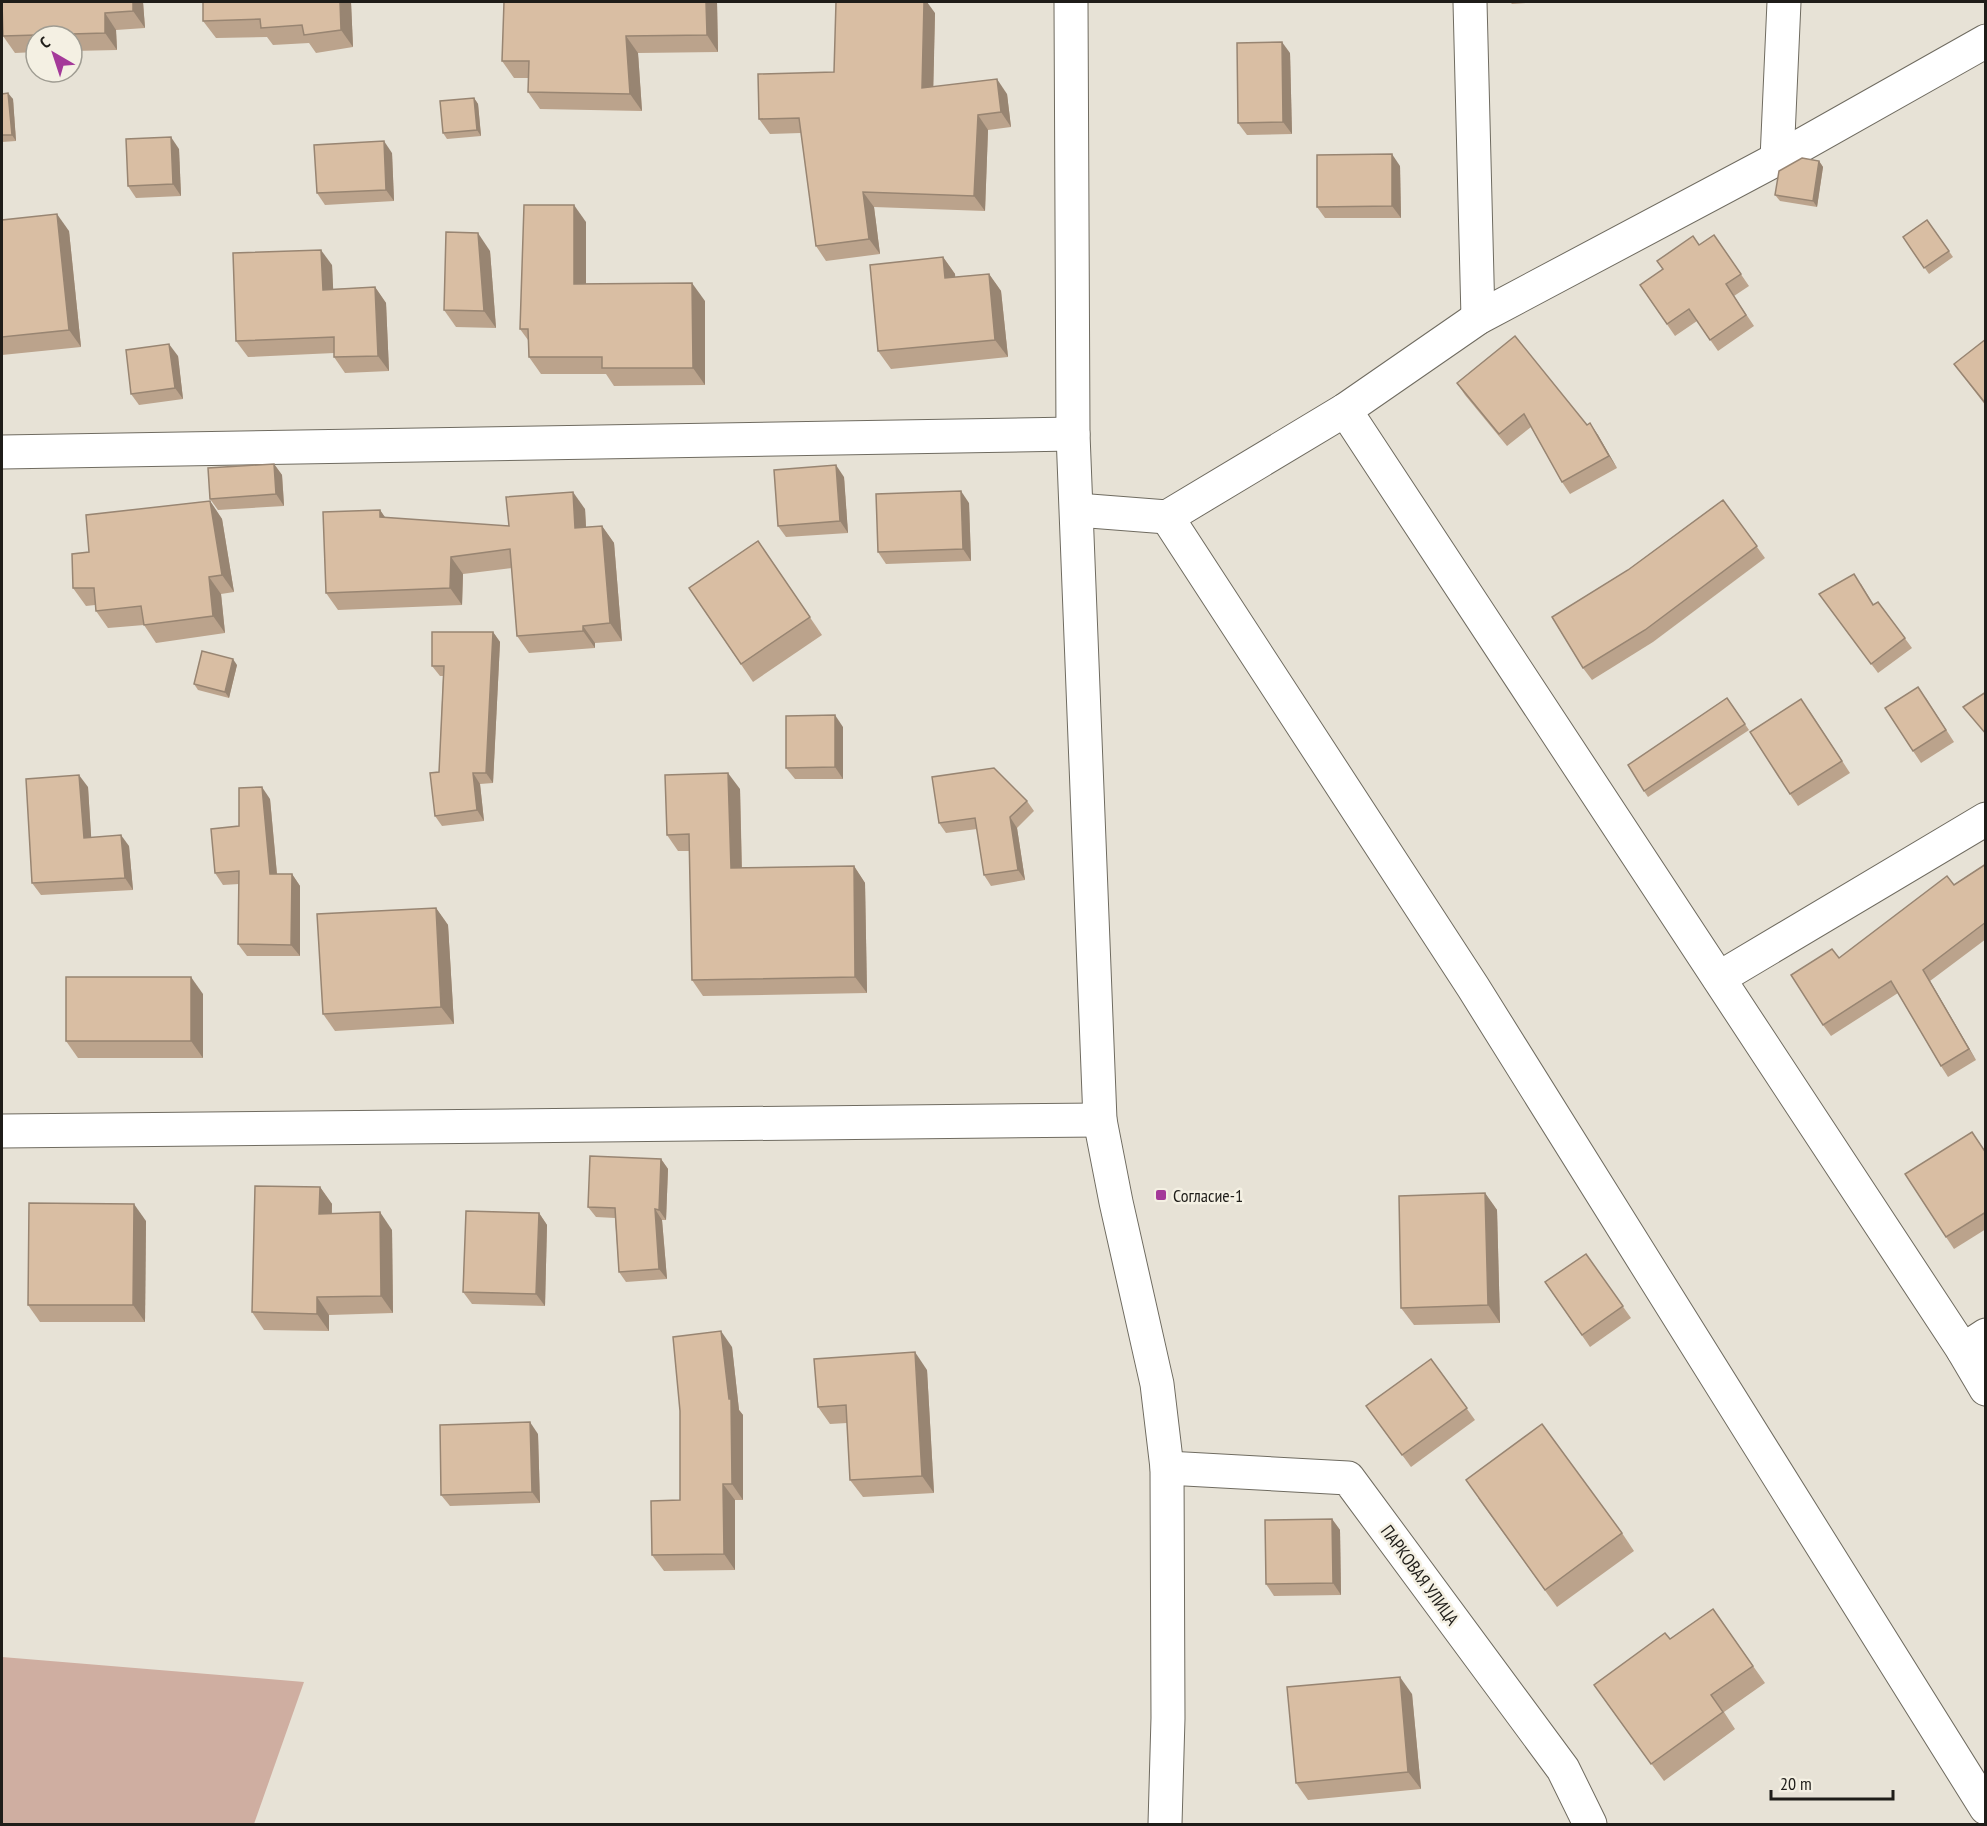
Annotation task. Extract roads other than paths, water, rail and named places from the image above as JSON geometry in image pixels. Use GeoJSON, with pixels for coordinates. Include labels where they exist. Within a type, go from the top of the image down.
{"type":"FeatureCollection","features":[{"type":"Feature","properties":{"kind":"street"},"geometry":{"type":"LineString","coordinates":[[1071,2],[1073,434],[1100,1120],[1157,1384],[1167,1468],[1168,1718],[1165,1824]]}},
{"type":"Feature","properties":{"kind":"street"},"geometry":{"type":"LineString","coordinates":[[1470,2],[1478,318]]}},
{"type":"Feature","properties":{"kind":"street"},"geometry":{"type":"LineString","coordinates":[[1777,159],[1784,2]]}},
{"type":"Feature","properties":{"kind":"street"},"geometry":{"type":"LineString","coordinates":[[1077,510],[1167,517],[1345,410],[1478,318],[1777,159],[1986,40]]}},
{"type":"Feature","properties":{"kind":"street"},"geometry":{"type":"LineString","coordinates":[[1345,410],[1719,978],[1974,1342],[1986,1389]]}},
{"type":"Feature","properties":{"kind":"street"},"geometry":{"type":"LineString","coordinates":[[2,452],[1073,434]]}},
{"type":"Feature","properties":{"kind":"street"},"geometry":{"type":"LineString","coordinates":[[1167,517],[1473,987],[1986,1808]]}},
{"type":"Feature","properties":{"kind":"street"},"geometry":{"type":"LineString","coordinates":[[1719,978],[1986,819]]}},
{"type":"Feature","properties":{"kind":"street"},"geometry":{"type":"LineString","coordinates":[[2,1131],[1100,1120]]}},
{"type":"Feature","properties":{"kind":"street","name":"ПАРКОВАЯ УЛИЦА"},"geometry":{"type":"LineString","coordinates":[[1167,1468],[1348,1478],[1563,1769],[1590,1824]]}},
{"type":"Feature","properties":{"kind":"place","name":"Согласие-1"},"geometry":{"type":"Point","coordinates":[1161,1195]}}]}
